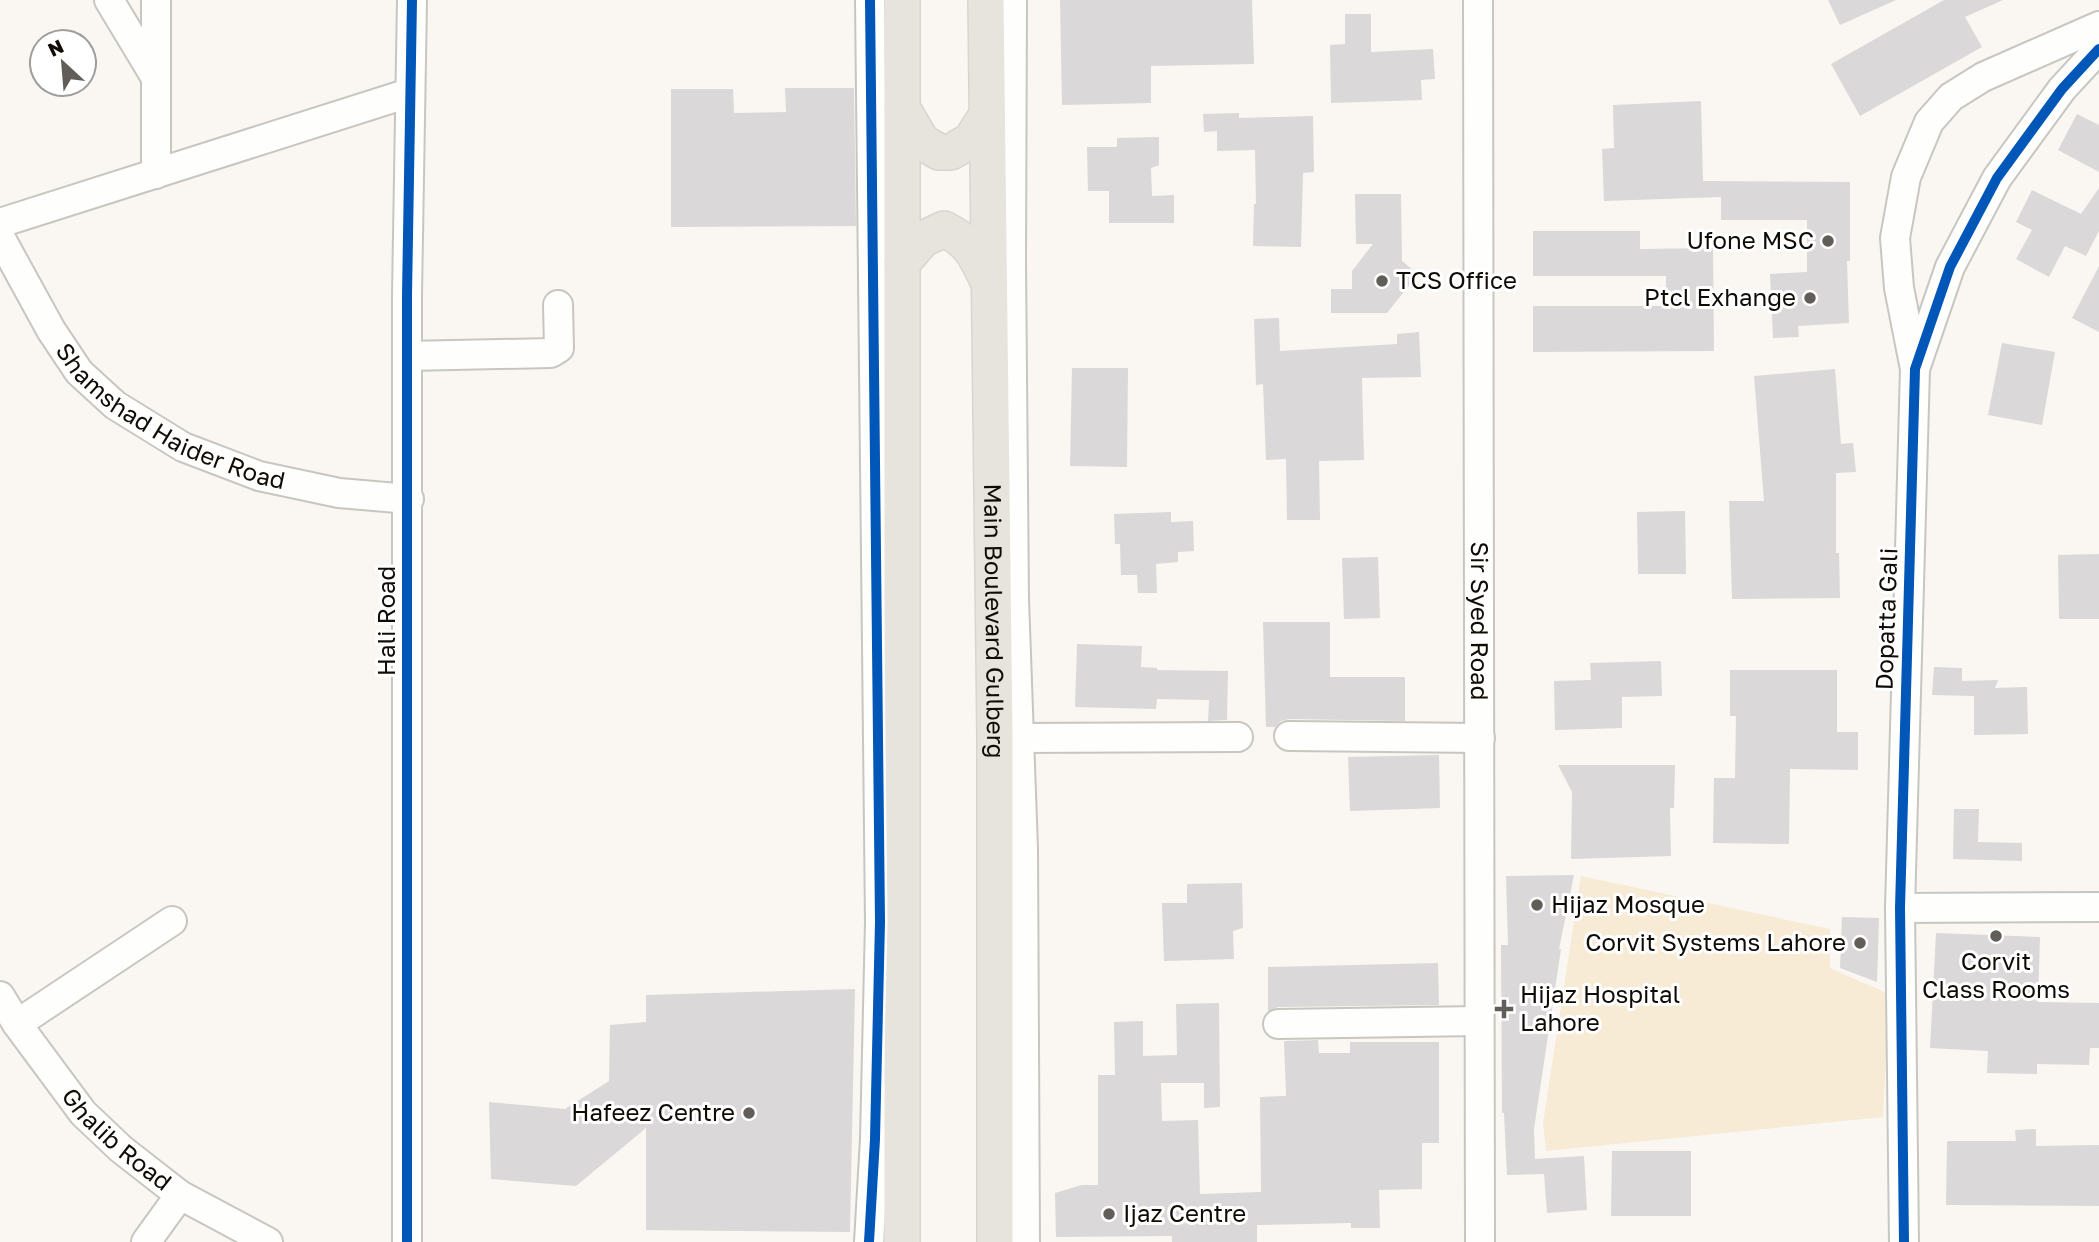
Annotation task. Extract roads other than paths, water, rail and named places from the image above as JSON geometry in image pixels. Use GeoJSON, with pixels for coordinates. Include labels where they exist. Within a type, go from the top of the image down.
{"type":"FeatureCollection","features":[{"type":"Feature","properties":{"kind":"main road"},"geometry":{"type":"LineString","coordinates":[[902,0],[902,1242]]}},
{"type":"Feature","properties":{"kind":"main road","name":"Main Boulevard Gulberg"},"geometry":{"type":"LineString","coordinates":[[986,0],[999,1237]]}},
{"type":"Feature","properties":{"kind":"main road"},"geometry":{"type":"LineString","coordinates":[[902,108],[922,142],[939,152],[951,152],[971,140],[987,115]]}},
{"type":"Feature","properties":{"kind":"main road"},"geometry":{"type":"LineString","coordinates":[[902,263],[923,239],[944,229],[960,237],[976,256],[989,284]]}},
{"type":"Feature","properties":{"kind":"street"},"geometry":{"type":"LineString","coordinates":[[109,0],[156,78]]}},
{"type":"Feature","properties":{"kind":"street"},"geometry":{"type":"LineString","coordinates":[[156,0],[156,174]]}},
{"type":"Feature","properties":{"kind":"street","name":"Hali Road"},"geometry":{"type":"LineString","coordinates":[[407,1242],[407,356],[412,0]]}},
{"type":"Feature","properties":{"kind":"street"},"geometry":{"type":"LineString","coordinates":[[869,1242],[875,1139],[880,922],[870,0]]}},
{"type":"Feature","properties":{"kind":"street"},"geometry":{"type":"LineString","coordinates":[[1012,0],[1011,263],[1014,532],[1023,849],[1025,1242]]}},
{"type":"Feature","properties":{"kind":"street","name":"Sir Syed Road"},"geometry":{"type":"LineString","coordinates":[[1478,0],[1480,1242]]}},
{"type":"Feature","properties":{"kind":"street"},"geometry":{"type":"LineString","coordinates":[[1915,369],[1899,288],[1895,238],[1906,177],[1929,122],[1951,97],[1983,77],[2099,26]]}},
{"type":"Feature","properties":{"kind":"street","name":"Dopatta Gali"},"geometry":{"type":"LineString","coordinates":[[1904,1242],[1900,908],[1915,369],[1950,267],[1997,178],[2062,89],[2099,50]]}},
{"type":"Feature","properties":{"kind":"street"},"geometry":{"type":"LineString","coordinates":[[0,223],[409,93]]}},
{"type":"Feature","properties":{"kind":"street","name":"Shamshad Haider Road"},"geometry":{"type":"LineString","coordinates":[[0,237],[51,330],[79,372],[116,405],[183,447],[259,476],[339,494],[409,499]]}},
{"type":"Feature","properties":{"kind":"street"},"geometry":{"type":"LineString","coordinates":[[407,356],[551,353],[559,348],[561,339],[558,305]]}},
{"type":"Feature","properties":{"kind":"street"},"geometry":{"type":"LineString","coordinates":[[1289,736],[1480,738]]}},
{"type":"Feature","properties":{"kind":"street"},"geometry":{"type":"LineString","coordinates":[[1020,738],[1238,737]]}},
{"type":"Feature","properties":{"kind":"street"},"geometry":{"type":"LineString","coordinates":[[1900,908],[2099,907]]}},
{"type":"Feature","properties":{"kind":"street"},"geometry":{"type":"LineString","coordinates":[[17,1024],[173,920]]}},
{"type":"Feature","properties":{"kind":"street","name":"Ghalib Road"},"geometry":{"type":"LineString","coordinates":[[0,996],[17,1024],[83,1113],[121,1149],[180,1195],[268,1242]]}},
{"type":"Feature","properties":{"kind":"street"},"geometry":{"type":"LineString","coordinates":[[1278,1024],[1479,1021]]}},
{"type":"Feature","properties":{"kind":"street"},"geometry":{"type":"LineString","coordinates":[[146,1242],[180,1195]]}},
{"type":"Feature","properties":{"kind":"place","name":"Ufone MSC"},"geometry":{"type":"Point","coordinates":[1828,241]}},
{"type":"Feature","properties":{"kind":"place","name":"TCS Office"},"geometry":{"type":"Point","coordinates":[1382,281]}},
{"type":"Feature","properties":{"kind":"place","name":"Ptcl Exhange"},"geometry":{"type":"Point","coordinates":[1810,298]}},
{"type":"Feature","properties":{"kind":"place","name":"Hijaz Mosque"},"geometry":{"type":"Point","coordinates":[1537,905]}},
{"type":"Feature","properties":{"kind":"place","name":"Corvit Class Rooms"},"geometry":{"type":"Point","coordinates":[1996,936]}},
{"type":"Feature","properties":{"kind":"place","name":"Corvit Systems Lahore"},"geometry":{"type":"Point","coordinates":[1860,943]}},
{"type":"Feature","properties":{"kind":"place","name":"Hijaz Hospital Lahore"},"geometry":{"type":"Point","coordinates":[1504,1009]}},
{"type":"Feature","properties":{"kind":"place","name":"Hafeez Centre"},"geometry":{"type":"Point","coordinates":[749,1113]}},
{"type":"Feature","properties":{"kind":"place","name":"Ijaz Centre"},"geometry":{"type":"Point","coordinates":[1109,1214]}}]}
